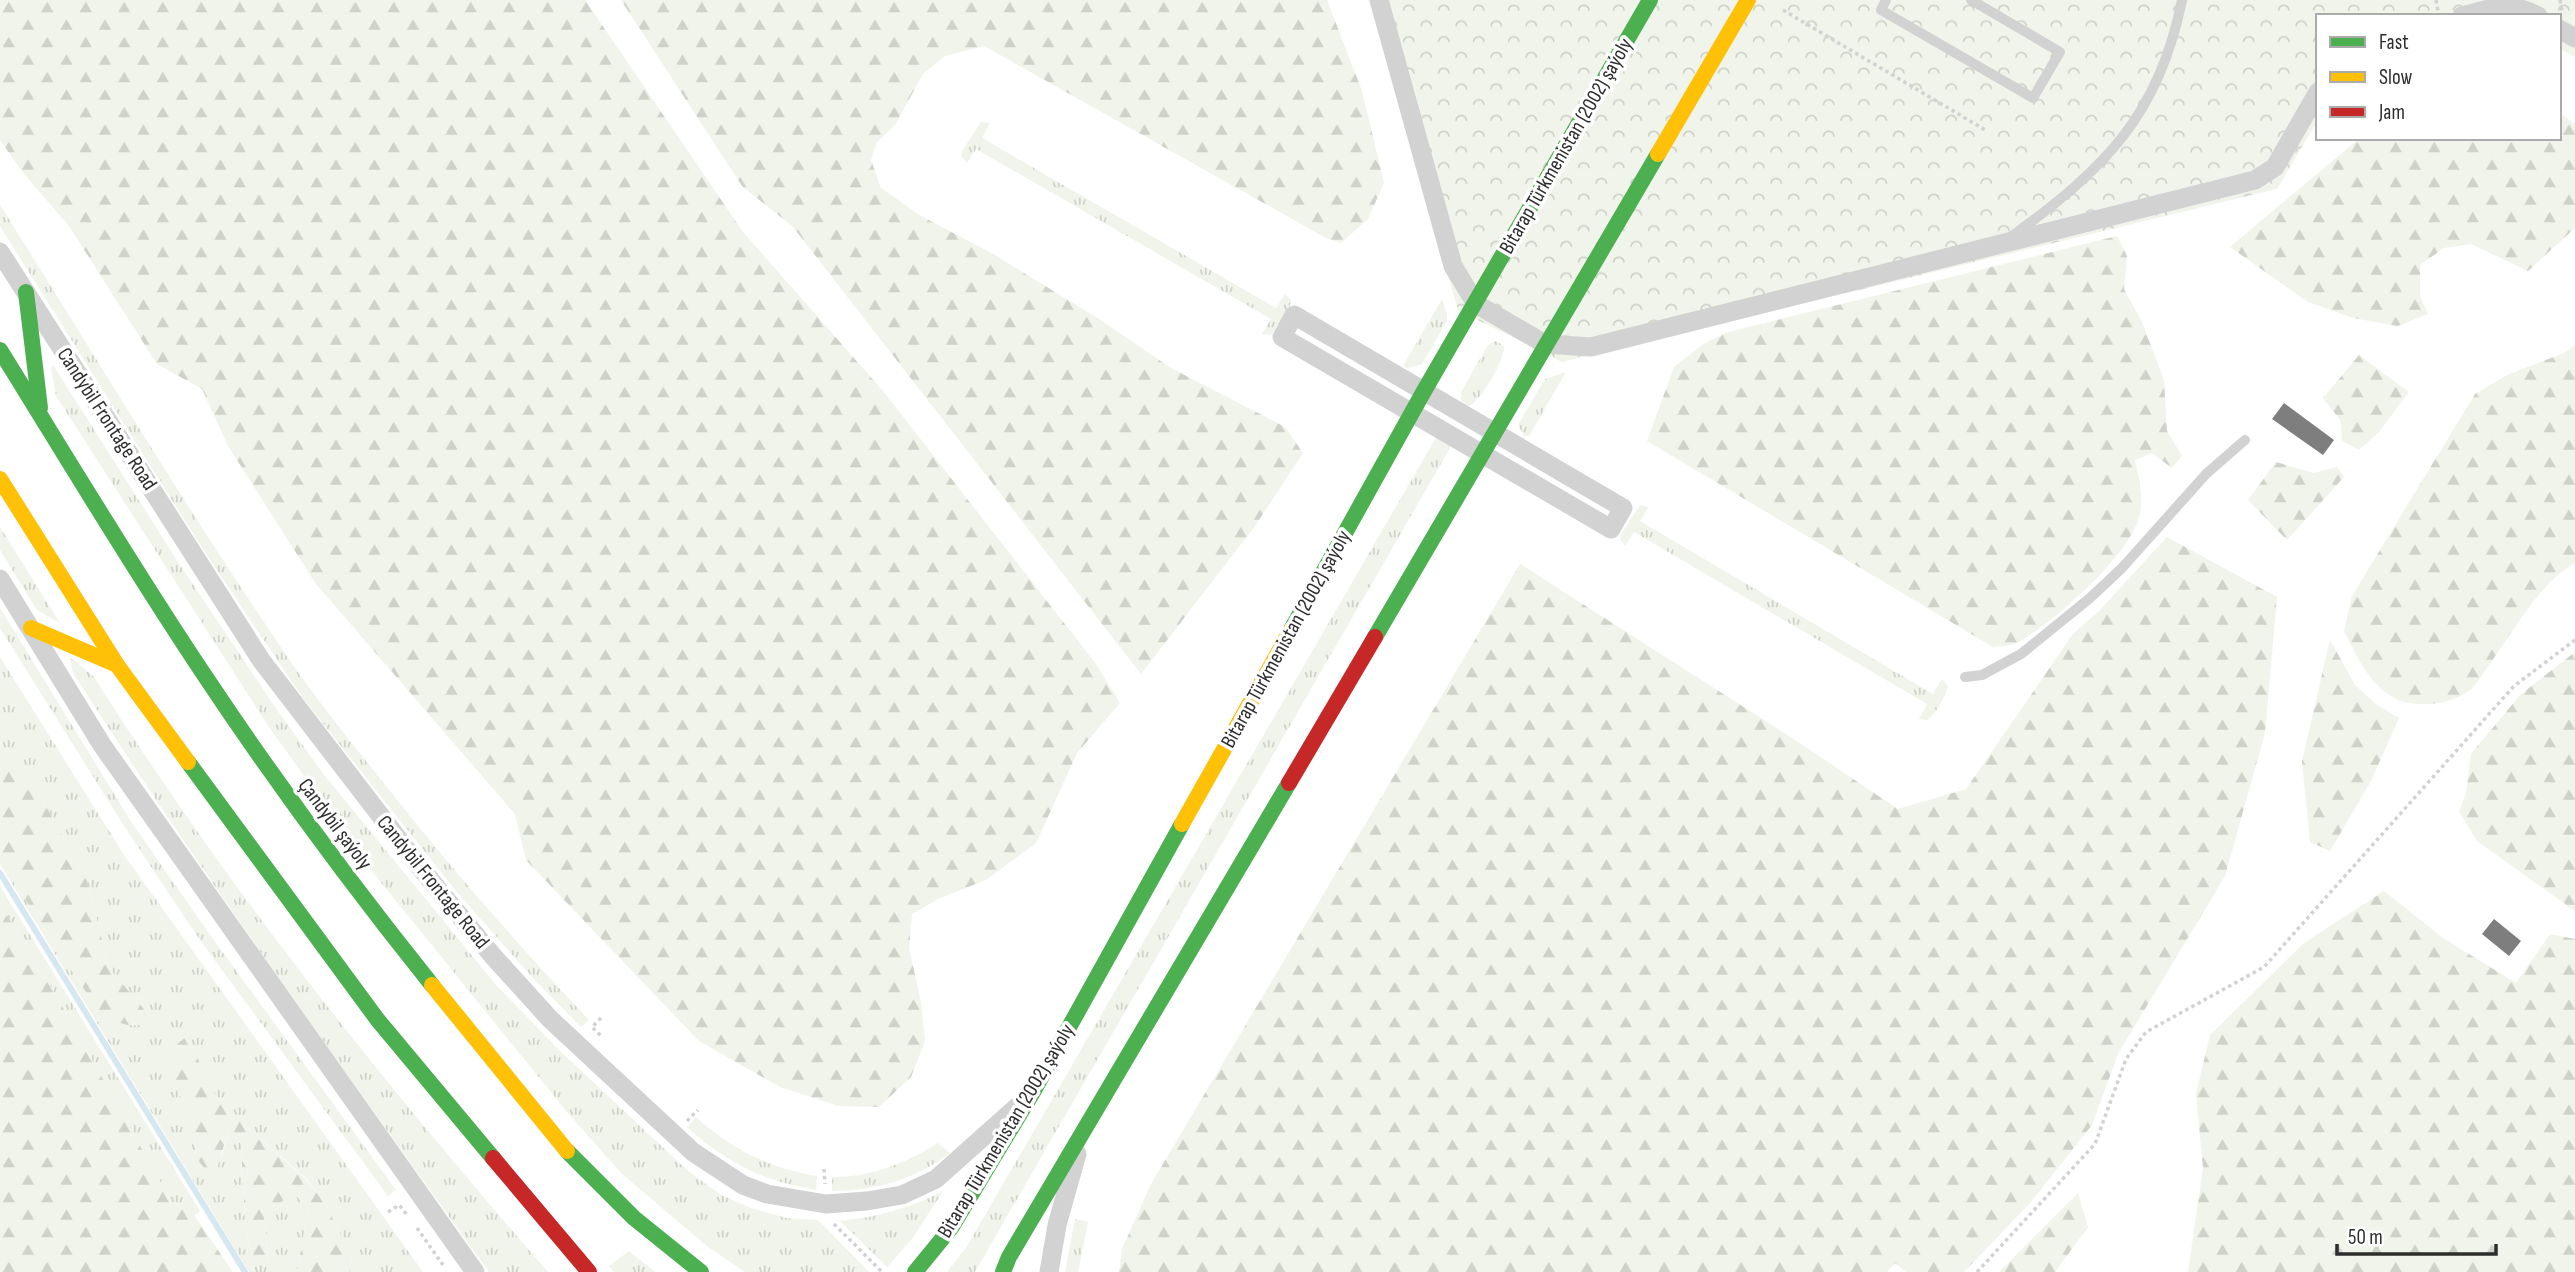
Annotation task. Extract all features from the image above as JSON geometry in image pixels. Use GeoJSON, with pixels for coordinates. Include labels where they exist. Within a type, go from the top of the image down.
{"type":"FeatureCollection","features":[{"type":"Feature","properties":{"kind":"street"},"geometry":{"type":"LineString","coordinates":[[1379,0],[1453,266],[1476,303],[1545,344],[1591,347],[2255,180],[2275,167],[2316,95]]}},
{"type":"Feature","properties":{"kind":"street","name":"Bitarap Türkmenistan (2002) şaýoly"},"geometry":{"type":"LineString","coordinates":[[915,1272],[951,1228],[1033,1092],[1424,391],[1650,0]]}},
{"type":"Feature","properties":{"kind":"street"},"geometry":{"type":"LineString","coordinates":[[1003,1272],[1009,1257],[1086,1125],[1748,0]]}},
{"type":"Feature","properties":{"kind":"street"},"geometry":{"type":"LineString","coordinates":[[2470,14],[2505,5],[2516,5],[2534,14]]}},
{"type":"Feature","properties":{"kind":"street","name":"Candybil Frontage Road"},"geometry":{"type":"LineString","coordinates":[[0,252],[261,660],[415,861],[492,955],[550,1019],[694,1152],[743,1185],[779,1197],[826,1204],[902,1195],[936,1179],[1033,1092]]}},
{"type":"Feature","properties":{"kind":"street"},"geometry":{"type":"LineString","coordinates":[[26,292],[41,416]]}},
{"type":"Feature","properties":{"kind":"street"},"geometry":{"type":"LineString","coordinates":[[1294,315],[1424,391],[1623,508],[1611,528],[1282,337],[1294,315]]}},
{"type":"Feature","properties":{"kind":"street","name":"Çandybil şaýoly"},"geometry":{"type":"LineString","coordinates":[[0,350],[177,634],[284,791],[394,939],[552,1133],[610,1196],[648,1232],[701,1272]]}},
{"type":"Feature","properties":{"kind":"street"},"geometry":{"type":"LineString","coordinates":[[0,479],[117,665],[377,1019],[589,1272]]}},
{"type":"Feature","properties":{"kind":"street"},"geometry":{"type":"LineString","coordinates":[[0,579],[102,745],[475,1272]]}},
{"type":"Feature","properties":{"kind":"street"},"geometry":{"type":"LineString","coordinates":[[31,628],[117,665]]}},
{"type":"Feature","properties":{"kind":"street"},"geometry":{"type":"LineString","coordinates":[[1049,1272],[1057,1225],[1086,1125]]}},
{"type":"Feature","properties":{"kind":"lane"},"geometry":{"type":"LineString","coordinates":[[1886,0],[1881,10],[2033,99],[2060,52],[1971,0]]}},
{"type":"Feature","properties":{"kind":"lane"},"geometry":{"type":"LineString","coordinates":[[2004,242],[2062,200],[2095,170],[2127,131],[2160,77],[2175,33],[2182,0]]}},
{"type":"Feature","properties":{"kind":"lane"},"geometry":{"type":"LineString","coordinates":[[1965,677],[1982,675],[2021,654],[2090,598],[2122,568],[2206,474],[2245,440]]}},
{"type":"Feature","properties":{"kind":"path"},"geometry":{"type":"LineString","coordinates":[[1783,10],[1987,131]]}},
{"type":"Feature","properties":{"kind":"path"},"geometry":{"type":"LineString","coordinates":[[1977,1272],[2095,1144],[2126,1059],[2146,1032],[2264,967],[2514,686],[2575,640]]}},
{"type":"Feature","properties":{"kind":"path"},"geometry":{"type":"LineString","coordinates":[[601,1018],[592,1027],[603,1038]]}},
{"type":"Feature","properties":{"kind":"path"},"geometry":{"type":"LineString","coordinates":[[684,1118],[687,1121],[698,1110]]}},
{"type":"Feature","properties":{"kind":"path"},"geometry":{"type":"LineString","coordinates":[[388,1212],[399,1205],[438,1258]]}},
{"type":"Feature","properties":{"kind":"path"},"geometry":{"type":"LineString","coordinates":[[828,1219],[882,1272]]}},
{"type":"Feature","properties":{"kind":"green space"},"geometry":{"type":"Polygon","coordinates":[[[0,0],[585,0],[743,232],[883,391],[1096,664],[1120,703],[1077,753],[1036,843],[986,880],[940,898],[912,914],[909,948],[921,1002],[925,1041],[911,1077],[879,1107],[839,1106],[780,1087],[699,1041],[526,860],[515,814],[316,584],[228,446],[202,389],[157,364],[69,226],[24,174],[0,140],[0,0]]]}},
{"type":"Feature","properties":{"kind":"green space"},"geometry":{"type":"Polygon","coordinates":[[[621,0],[1327,0],[1362,91],[1384,183],[1368,219],[1341,243],[1326,238],[984,46],[945,56],[923,74],[895,125],[877,142],[871,160],[881,188],[921,216],[995,255],[1099,319],[1171,368],[1285,427],[1303,453],[1255,526],[1141,674],[793,227],[742,186],[621,0]]]}},
{"type":"Feature","properties":{"kind":"green space"},"geometry":{"type":"Polygon","coordinates":[[[1369,0],[2575,0],[2575,57],[2561,49],[2561,14],[2316,14],[2316,123],[2277,189],[1562,362],[1458,310],[1369,0]]]}},
{"type":"Feature","properties":{"kind":"green space"},"geometry":{"type":"Polygon","coordinates":[[[2561,114],[2575,124],[2575,228],[2528,271],[2471,244],[2444,248],[2420,265],[2420,296],[2428,314],[2398,326],[2353,318],[2308,302],[2230,247],[2358,140],[2561,140],[2561,114]]]}},
{"type":"Feature","properties":{"kind":"green space"},"geometry":{"type":"Polygon","coordinates":[[[981,122],[990,123],[982,138],[1276,308],[1285,294],[1291,300],[1290,305],[1271,335],[1262,334],[1271,319],[976,149],[967,163],[962,157],[962,151],[981,122]]]}},
{"type":"Feature","properties":{"kind":"green space"},"geometry":{"type":"Polygon","coordinates":[[[0,205],[173,482],[292,663],[432,843],[589,1020],[581,1027],[531,976],[456,891],[302,697],[197,540],[0,226],[0,205]]]}},
{"type":"Feature","properties":{"kind":"green space"},"geometry":{"type":"Polygon","coordinates":[[[2117,236],[2127,256],[2124,289],[2142,322],[2164,380],[2167,431],[2182,456],[2172,468],[2152,453],[2135,460],[2141,507],[2134,530],[2123,548],[2071,603],[2016,643],[1993,647],[1647,441],[1674,367],[1703,344],[1728,332],[2117,236]]]}},
{"type":"Feature","properties":{"kind":"green space"},"geometry":{"type":"Polygon","coordinates":[[[1442,299],[1447,321],[1422,364],[1407,368],[1403,366],[1442,299]]]}},
{"type":"Feature","properties":{"kind":"green space"},"geometry":{"type":"Polygon","coordinates":[[[1496,341],[1504,346],[1501,360],[1485,388],[1469,406],[1461,401],[1461,392],[1488,345],[1496,341]]]}},
{"type":"Feature","properties":{"kind":"green space"},"geometry":{"type":"Polygon","coordinates":[[[2575,345],[2575,563],[2549,583],[2538,596],[2470,690],[2452,700],[2432,704],[2405,702],[2392,697],[2381,689],[2364,668],[2344,631],[2352,596],[2475,394],[2507,375],[2564,353],[2575,345]]]}},
{"type":"Feature","properties":{"kind":"green space"},"geometry":{"type":"Polygon","coordinates":[[[2359,355],[2409,392],[2379,432],[2359,450],[2342,441],[2341,421],[2323,398],[2359,355]]]}},
{"type":"Feature","properties":{"kind":"green space"},"geometry":{"type":"Polygon","coordinates":[[[53,365],[180,565],[277,710],[325,776],[496,985],[560,1051],[688,1171],[721,1195],[751,1208],[786,1218],[818,1220],[869,1272],[745,1272],[708,1247],[622,1174],[567,1112],[375,875],[269,727],[56,396],[51,367],[53,365]]]}},
{"type":"Feature","properties":{"kind":"green space"},"geometry":{"type":"Polygon","coordinates":[[[1566,372],[1529,436],[1524,436],[1518,425],[1545,379],[1566,372]]]}},
{"type":"Feature","properties":{"kind":"green space"},"geometry":{"type":"Polygon","coordinates":[[[1437,436],[1451,444],[1450,448],[975,1272],[947,1272],[966,1248],[1437,436]]]}},
{"type":"Feature","properties":{"kind":"green space"},"geometry":{"type":"Polygon","coordinates":[[[2276,462],[2313,473],[2337,467],[2344,477],[2287,540],[2248,500],[2276,462]]]}},
{"type":"Feature","properties":{"kind":"green space"},"geometry":{"type":"Polygon","coordinates":[[[1640,505],[1649,507],[1640,521],[1933,694],[1942,679],[1948,686],[1937,710],[1927,720],[1919,719],[1927,704],[1634,532],[1625,546],[1620,539],[1621,534],[1640,505]]]}},
{"type":"Feature","properties":{"kind":"green space"},"geometry":{"type":"Polygon","coordinates":[[[0,527],[60,623],[37,610],[0,550],[0,527]]]}},
{"type":"Feature","properties":{"kind":"green space"},"geometry":{"type":"Polygon","coordinates":[[[2167,537],[2277,597],[2265,733],[2225,876],[2118,1054],[2092,1125],[2030,1203],[1964,1272],[1906,1272],[1895,1263],[1887,1272],[1119,1272],[1122,1249],[1151,1184],[1520,564],[1898,809],[1966,789],[2073,634],[2099,611],[2167,537]]]}},
{"type":"Feature","properties":{"kind":"green space"},"geometry":{"type":"Polygon","coordinates":[[[0,608],[132,823],[396,1190],[388,1196],[200,940],[126,829],[0,628],[0,608]]]}},
{"type":"Feature","properties":{"kind":"green space"},"geometry":{"type":"Polygon","coordinates":[[[2330,640],[2355,685],[2377,705],[2399,718],[2371,781],[2330,851],[2310,842],[2302,761],[2330,640]]]}},
{"type":"Feature","properties":{"kind":"green space"},"geometry":{"type":"Polygon","coordinates":[[[2575,652],[2575,911],[2477,841],[2459,812],[2466,793],[2471,754],[2521,694],[2575,652]]]}},
{"type":"Feature","properties":{"kind":"green space"},"geometry":{"type":"Polygon","coordinates":[[[0,657],[124,855],[423,1272],[350,1272],[352,1257],[327,1207],[308,1180],[241,1122],[215,1095],[186,1037],[176,1089],[193,1116],[196,1158],[222,1155],[230,1124],[241,1145],[249,1250],[269,1269],[264,1214],[294,1192],[308,1210],[297,1272],[249,1272],[0,864],[0,861],[97,1009],[153,1021],[109,968],[87,881],[42,799],[0,743],[0,657]]]}},
{"type":"Feature","properties":{"kind":"green space"},"geometry":{"type":"Polygon","coordinates":[[[70,659],[94,677],[198,833],[309,983],[367,1057],[548,1272],[489,1272],[225,901],[73,673],[70,659]]]}},
{"type":"Feature","properties":{"kind":"green space"},"geometry":{"type":"Polygon","coordinates":[[[0,743],[42,799],[87,881],[109,968],[154,1021],[137,1025],[124,1024],[97,1009],[0,861],[0,743]]]}},
{"type":"Feature","properties":{"kind":"green space"},"geometry":{"type":"Polygon","coordinates":[[[0,886],[200,1211],[194,1215],[171,1201],[53,990],[0,904],[0,886]]]}},
{"type":"Feature","properties":{"kind":"green space"},"geometry":{"type":"Polygon","coordinates":[[[2384,891],[2443,938],[2516,983],[2550,934],[2575,939],[2575,1272],[2188,1272],[2203,1168],[2196,1094],[2210,1035],[2304,943],[2384,891]]]}},
{"type":"Feature","properties":{"kind":"green space"},"geometry":{"type":"Polygon","coordinates":[[[0,904],[53,990],[171,1201],[194,1215],[233,1272],[0,1272],[0,904]]]}},
{"type":"Feature","properties":{"kind":"green space"},"geometry":{"type":"Polygon","coordinates":[[[187,1036],[215,1095],[241,1122],[308,1181],[327,1207],[352,1257],[350,1272],[297,1272],[308,1210],[294,1193],[264,1214],[269,1270],[249,1250],[241,1145],[230,1125],[214,1179],[196,1158],[193,1116],[176,1089],[168,1052],[187,1036]]]}},
{"type":"Feature","properties":{"kind":"green space"},"geometry":{"type":"Polygon","coordinates":[[[696,1117],[723,1139],[752,1156],[799,1173],[817,1176],[816,1190],[779,1182],[732,1161],[687,1127],[696,1117]]]}},
{"type":"Feature","properties":{"kind":"green space"},"geometry":{"type":"Polygon","coordinates":[[[938,1143],[950,1153],[923,1170],[879,1186],[832,1191],[832,1177],[861,1175],[887,1168],[938,1143]]]}},
{"type":"Feature","properties":{"kind":"green space"},"geometry":{"type":"Polygon","coordinates":[[[943,1191],[912,1239],[887,1267],[840,1221],[893,1211],[943,1191]]]}},
{"type":"Feature","properties":{"kind":"green space"},"geometry":{"type":"Polygon","coordinates":[[[2078,1193],[2088,1227],[2055,1272],[1999,1272],[2078,1193]]]}},
{"type":"Feature","properties":{"kind":"green space"},"geometry":{"type":"Polygon","coordinates":[[[1075,1219],[1088,1222],[1078,1272],[1065,1272],[1075,1219]]]}},
{"type":"Feature","properties":{"kind":"green space"},"geometry":{"type":"Polygon","coordinates":[[[629,1251],[655,1272],[614,1272],[609,1266],[629,1251]]]}},
{"type":"Feature","properties":{"kind":"building"},"geometry":{"type":"Polygon","coordinates":[[[2284,403],[2334,440],[2323,455],[2272,419],[2284,403]]]}},
{"type":"Feature","properties":{"kind":"building"},"geometry":{"type":"Polygon","coordinates":[[[2494,919],[2521,941],[2509,956],[2482,934],[2494,919]]]}},
{"type":"Feature","properties":{"kind":"waterway"},"geometry":{"type":"LineString","coordinates":[[0,873],[245,1272]]}},
{"type":"Feature","properties":{"kind":"traffic: fast"},"geometry":{"type":"LineString","coordinates":[[1291,630],[1424,391],[1650,0]]}},
{"type":"Feature","properties":{"kind":"traffic: fast"},"geometry":{"type":"LineString","coordinates":[[1375,637],[1658,154]]}},
{"type":"Feature","properties":{"kind":"traffic: fast"},"geometry":{"type":"LineString","coordinates":[[26,292],[40,408]]}},
{"type":"Feature","properties":{"kind":"traffic: fast"},"geometry":{"type":"LineString","coordinates":[[0,350],[151,593],[257,753],[372,909],[432,985]]}},
{"type":"Feature","properties":{"kind":"traffic: fast"},"geometry":{"type":"LineString","coordinates":[[188,762],[377,1019],[493,1158]]}},
{"type":"Feature","properties":{"kind":"traffic: fast"},"geometry":{"type":"LineString","coordinates":[[1003,1272],[1009,1257],[1289,783]]}},
{"type":"Feature","properties":{"kind":"traffic: fast"},"geometry":{"type":"LineString","coordinates":[[915,1272],[951,1228],[1033,1092],[1182,824]]}},
{"type":"Feature","properties":{"kind":"traffic: fast"},"geometry":{"type":"LineString","coordinates":[[567,1151],[634,1218],[701,1272]]}},
{"type":"Feature","properties":{"kind":"traffic: slow"},"geometry":{"type":"LineString","coordinates":[[1658,154],[1748,0]]}},
{"type":"Feature","properties":{"kind":"traffic: slow"},"geometry":{"type":"LineString","coordinates":[[0,479],[117,665],[188,762]]}},
{"type":"Feature","properties":{"kind":"traffic: slow"},"geometry":{"type":"LineString","coordinates":[[31,628],[117,665]]}},
{"type":"Feature","properties":{"kind":"traffic: slow"},"geometry":{"type":"LineString","coordinates":[[1182,824],[1291,630]]}},
{"type":"Feature","properties":{"kind":"traffic: slow"},"geometry":{"type":"LineString","coordinates":[[432,985],[567,1151]]}},
{"type":"Feature","properties":{"kind":"traffic: jam"},"geometry":{"type":"LineString","coordinates":[[1289,783],[1375,637]]}},
{"type":"Feature","properties":{"kind":"traffic: jam"},"geometry":{"type":"LineString","coordinates":[[493,1158],[589,1272]]}}]}
